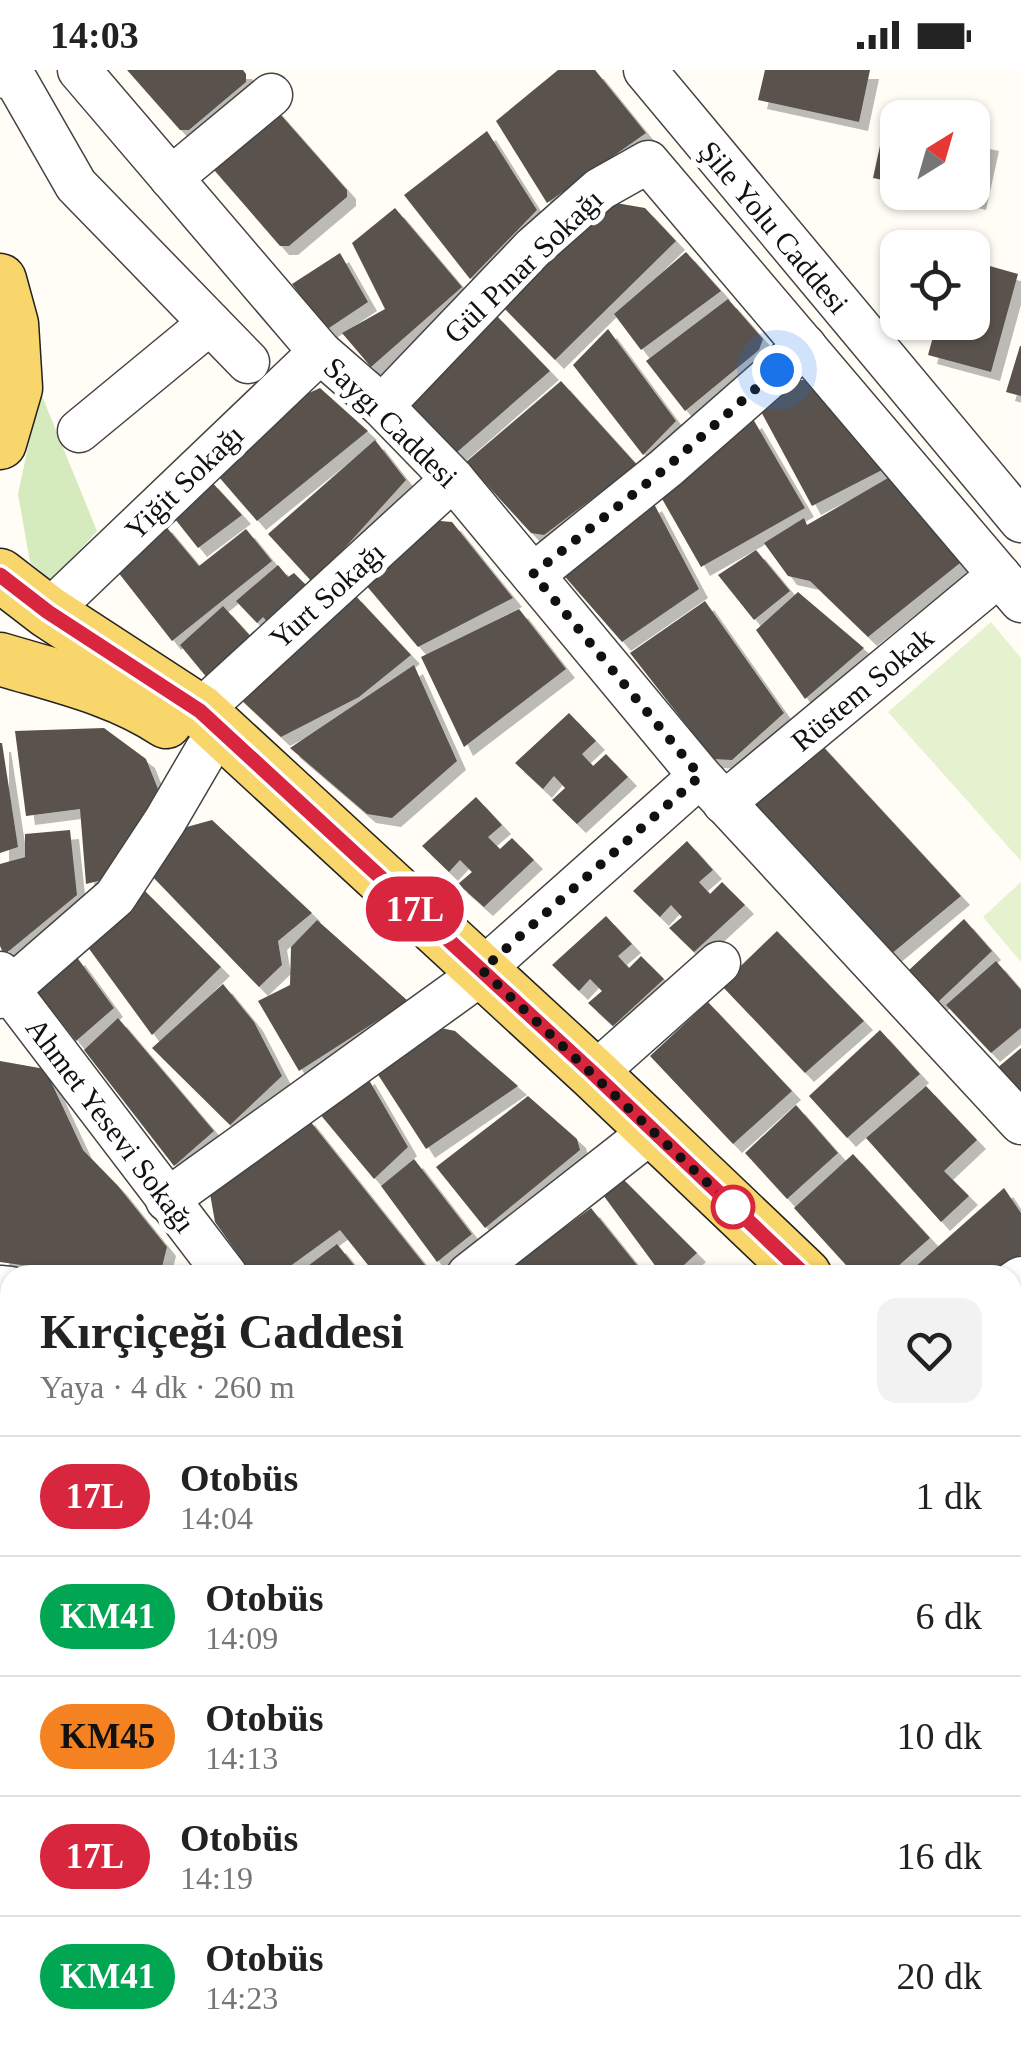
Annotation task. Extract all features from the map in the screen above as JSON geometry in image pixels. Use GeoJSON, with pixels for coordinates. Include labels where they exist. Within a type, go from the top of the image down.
{"type":"FeatureCollection","features":[{"type":"Feature","properties":{"kind":"main road"},"geometry":{"type":"LineString","coordinates":[[0,280],[12,324],[16,388],[0,442]]}},
{"type":"Feature","properties":{"kind":"main road"},"geometry":{"type":"LineString","coordinates":[[0,575],[204,730],[474,977],[762,1265]]}},
{"type":"Feature","properties":{"kind":"main road"},"geometry":{"type":"LineString","coordinates":[[0,658],[100,690],[204,730]]}},
{"type":"Feature","properties":{"kind":"main road"},"geometry":{"type":"LineString","coordinates":[[474,977],[594,1074],[795,1265]]}},
{"type":"Feature","properties":{"kind":"street","name":"Saygı Caddesi"},"geometry":{"type":"LineString","coordinates":[[79,70],[320,352],[382,406],[453,479],[712,789],[1021,1123]]}},
{"type":"Feature","properties":{"kind":"street","name":"Şile Yolu Caddesi"},"geometry":{"type":"LineString","coordinates":[[644,70],[679,87],[1021,521]]}},
{"type":"Feature","properties":{"kind":"street"},"geometry":{"type":"LineString","coordinates":[[0,74],[17,82],[28,98],[76,185],[248,362]]}},
{"type":"Feature","properties":{"kind":"street"},"geometry":{"type":"LineString","coordinates":[[171,178],[272,95]]}},
{"type":"Feature","properties":{"kind":"street","name":"Gül Pınar Sokağı"},"geometry":{"type":"LineString","coordinates":[[382,406],[533,248],[600,189],[648,162],[1010,588]]}},
{"type":"Feature","properties":{"kind":"street"},"geometry":{"type":"LineString","coordinates":[[79,431],[210,323]]}},
{"type":"Feature","properties":{"kind":"street"},"geometry":{"type":"LineString","coordinates":[[533,574],[666,468],[805,346]]}},
{"type":"Feature","properties":{"kind":"street","name":"Yiğit Sokağı"},"geometry":{"type":"LineString","coordinates":[[48,612],[320,352]]}},
{"type":"Feature","properties":{"kind":"street","name":"Yurt Sokağı"},"geometry":{"type":"LineString","coordinates":[[3,987],[116,896],[165,821],[204,730],[453,479]]}},
{"type":"Feature","properties":{"kind":"street","name":"Rüstem Sokak"},"geometry":{"type":"LineString","coordinates":[[168,1200],[474,977],[712,789],[1010,588]]}},
{"type":"Feature","properties":{"kind":"street"},"geometry":{"type":"LineString","coordinates":[[594,1074],[719,962]]}},
{"type":"Feature","properties":{"kind":"street","name":"Ahmet Yesevi Sokağı"},"geometry":{"type":"LineString","coordinates":[[3,987],[218,1265]]}},
{"type":"Feature","properties":{"kind":"street"},"geometry":{"type":"LineString","coordinates":[[481,1265],[638,1142]]}},
{"type":"Feature","properties":{"kind":"green space"},"geometry":{"type":"Polygon","coordinates":[[[40,391],[97,531],[52,582],[30,562],[18,494],[40,391]]]}},
{"type":"Feature","properties":{"kind":"green space"},"geometry":{"type":"Polygon","coordinates":[[[991,622],[1021,658],[1021,861],[888,712],[991,622]]]}},
{"type":"Feature","properties":{"kind":"green space"},"geometry":{"type":"Polygon","coordinates":[[[1021,882],[1021,962],[983,917],[1021,882]]]}},
{"type":"Feature","properties":{"kind":"building"},"geometry":{"type":"Polygon","coordinates":[[[127,70],[243,70],[246,82],[189,130],[180,130],[127,70]]]}},
{"type":"Feature","properties":{"kind":"building"},"geometry":{"type":"Polygon","coordinates":[[[558,70],[595,70],[646,133],[547,203],[496,121],[558,70]]]}},
{"type":"Feature","properties":{"kind":"building"},"geometry":{"type":"Polygon","coordinates":[[[765,70],[870,70],[859,122],[758,100],[765,70]]]}},
{"type":"Feature","properties":{"kind":"building"},"geometry":{"type":"Polygon","coordinates":[[[273,106],[347,190],[347,197],[289,246],[280,246],[208,163],[273,106]]]}},
{"type":"Feature","properties":{"kind":"building"},"geometry":{"type":"Polygon","coordinates":[[[487,131],[537,210],[470,279],[404,195],[487,131]]]}},
{"type":"Feature","properties":{"kind":"building"},"geometry":{"type":"Polygon","coordinates":[[[880,146],[880,179],[873,178],[880,146]]]}},
{"type":"Feature","properties":{"kind":"building"},"geometry":{"type":"Polygon","coordinates":[[[616,203],[645,208],[676,241],[555,360],[499,303],[616,203]]]}},
{"type":"Feature","properties":{"kind":"building"},"geometry":{"type":"Polygon","coordinates":[[[395,208],[462,287],[371,367],[342,333],[385,309],[352,243],[395,208]]]}},
{"type":"Feature","properties":{"kind":"building"},"geometry":{"type":"Polygon","coordinates":[[[686,252],[721,291],[641,350],[614,314],[686,252]]]}},
{"type":"Feature","properties":{"kind":"building"},"geometry":{"type":"Polygon","coordinates":[[[340,253],[368,302],[326,330],[292,284],[340,253]]]}},
{"type":"Feature","properties":{"kind":"building"},"geometry":{"type":"Polygon","coordinates":[[[990,266],[1018,274],[991,372],[928,355],[932,340],[990,340],[990,266]]]}},
{"type":"Feature","properties":{"kind":"building"},"geometry":{"type":"Polygon","coordinates":[[[728,299],[763,339],[759,350],[685,411],[646,361],[728,299]]]}},
{"type":"Feature","properties":{"kind":"building"},"geometry":{"type":"Polygon","coordinates":[[[494,313],[550,371],[456,453],[412,406],[415,387],[494,313]]]}},
{"type":"Feature","properties":{"kind":"building"},"geometry":{"type":"Polygon","coordinates":[[[608,329],[676,421],[643,455],[573,365],[608,329]]]}},
{"type":"Feature","properties":{"kind":"building"},"geometry":{"type":"Polygon","coordinates":[[[1021,346],[1021,396],[1006,392],[1021,346]]]}},
{"type":"Feature","properties":{"kind":"building"},"geometry":{"type":"Polygon","coordinates":[[[793,380],[805,380],[882,470],[812,506],[758,406],[793,380]]]}},
{"type":"Feature","properties":{"kind":"building"},"geometry":{"type":"Polygon","coordinates":[[[561,381],[637,465],[544,535],[531,533],[466,462],[561,381]]]}},
{"type":"Feature","properties":{"kind":"building"},"geometry":{"type":"Polygon","coordinates":[[[320,388],[368,431],[257,521],[212,469],[291,401],[320,388]]]}},
{"type":"Feature","properties":{"kind":"building"},"geometry":{"type":"Polygon","coordinates":[[[753,419],[805,508],[701,567],[657,490],[753,419]]]}},
{"type":"Feature","properties":{"kind":"building"},"geometry":{"type":"Polygon","coordinates":[[[375,440],[406,480],[313,583],[268,534],[375,440]]]}},
{"type":"Feature","properties":{"kind":"building"},"geometry":{"type":"Polygon","coordinates":[[[888,478],[965,559],[868,637],[810,581],[788,576],[764,543],[804,518],[807,525],[888,478]]]}},
{"type":"Feature","properties":{"kind":"building"},"geometry":{"type":"Polygon","coordinates":[[[209,479],[242,515],[198,548],[171,514],[209,479]]]}},
{"type":"Feature","properties":{"kind":"building"},"geometry":{"type":"Polygon","coordinates":[[[653,502],[699,589],[622,642],[560,571],[653,502]]]}},
{"type":"Feature","properties":{"kind":"building"},"geometry":{"type":"Polygon","coordinates":[[[429,520],[452,522],[513,598],[418,647],[360,578],[429,520]]]}},
{"type":"Feature","properties":{"kind":"building"},"geometry":{"type":"Polygon","coordinates":[[[163,523],[199,566],[246,529],[272,561],[172,641],[114,567],[163,523]]]}},
{"type":"Feature","properties":{"kind":"building"},"geometry":{"type":"Polygon","coordinates":[[[756,550],[790,591],[754,620],[718,575],[756,550]]]}},
{"type":"Feature","properties":{"kind":"building"},"geometry":{"type":"Polygon","coordinates":[[[278,565],[288,577],[294,573],[314,593],[273,628],[263,617],[257,623],[236,601],[278,565]]]}},
{"type":"Feature","properties":{"kind":"building"},"geometry":{"type":"Polygon","coordinates":[[[798,592],[864,648],[805,699],[756,630],[798,592]]]}},
{"type":"Feature","properties":{"kind":"building"},"geometry":{"type":"Polygon","coordinates":[[[353,593],[411,655],[359,697],[281,737],[235,694],[353,593]]]}},
{"type":"Feature","properties":{"kind":"building"},"geometry":{"type":"Polygon","coordinates":[[[705,601],[784,713],[732,760],[713,759],[630,653],[705,601]]]}},
{"type":"Feature","properties":{"kind":"building"},"geometry":{"type":"Polygon","coordinates":[[[223,606],[254,640],[208,679],[180,645],[223,606]]]}},
{"type":"Feature","properties":{"kind":"building"},"geometry":{"type":"Polygon","coordinates":[[[519,609],[566,669],[464,747],[421,657],[519,609]]]}},
{"type":"Feature","properties":{"kind":"building"},"geometry":{"type":"Polygon","coordinates":[[[414,665],[457,761],[392,818],[367,814],[290,748],[414,665]]]}},
{"type":"Feature","properties":{"kind":"building"},"geometry":{"type":"Polygon","coordinates":[[[569,713],[596,741],[582,754],[593,766],[606,754],[628,777],[577,824],[552,800],[565,788],[554,776],[543,789],[515,763],[569,713]]]}},
{"type":"Feature","properties":{"kind":"building"},"geometry":{"type":"Polygon","coordinates":[[[104,728],[146,759],[158,789],[106,879],[86,884],[80,809],[26,816],[15,731],[104,728]]]}},
{"type":"Feature","properties":{"kind":"building"},"geometry":{"type":"Polygon","coordinates":[[[816,739],[961,896],[890,955],[749,800],[816,739]]]}},
{"type":"Feature","properties":{"kind":"building"},"geometry":{"type":"Polygon","coordinates":[[[0,743],[18,847],[0,853],[0,743]]]}},
{"type":"Feature","properties":{"kind":"building"},"geometry":{"type":"Polygon","coordinates":[[[476,797],[502,825],[488,837],[500,849],[512,838],[534,860],[484,907],[458,884],[472,872],[460,860],[449,872],[422,846],[476,797]]]}},
{"type":"Feature","properties":{"kind":"building"},"geometry":{"type":"Polygon","coordinates":[[[212,820],[312,913],[278,941],[282,965],[259,987],[149,873],[183,828],[212,820]]]}},
{"type":"Feature","properties":{"kind":"building"},"geometry":{"type":"Polygon","coordinates":[[[70,830],[77,895],[4,955],[0,946],[0,864],[25,857],[25,834],[70,830]]]}},
{"type":"Feature","properties":{"kind":"building"},"geometry":{"type":"Polygon","coordinates":[[[687,841],[713,870],[699,882],[710,894],[722,882],[745,905],[694,952],[669,928],[682,917],[671,905],[660,917],[633,891],[687,841]]]}},
{"type":"Feature","properties":{"kind":"building"},"geometry":{"type":"Polygon","coordinates":[[[144,890],[221,967],[152,1035],[87,946],[125,917],[144,890]]]}},
{"type":"Feature","properties":{"kind":"building"},"geometry":{"type":"Polygon","coordinates":[[[606,916],[632,944],[618,956],[629,968],[641,956],[664,979],[613,1026],[588,1003],[602,991],[590,979],[579,991],[552,965],[606,916]]]}},
{"type":"Feature","properties":{"kind":"building"},"geometry":{"type":"Polygon","coordinates":[[[964,919],[992,951],[937,1003],[909,970],[964,919]]]}},
{"type":"Feature","properties":{"kind":"building"},"geometry":{"type":"Polygon","coordinates":[[[317,920],[408,1001],[299,1071],[258,1001],[290,985],[291,947],[317,920]]]}},
{"type":"Feature","properties":{"kind":"building"},"geometry":{"type":"Polygon","coordinates":[[[777,931],[864,1021],[805,1073],[721,985],[777,931]]]}},
{"type":"Feature","properties":{"kind":"building"},"geometry":{"type":"Polygon","coordinates":[[[76,956],[114,1008],[76,1041],[34,988],[76,956]]]}},
{"type":"Feature","properties":{"kind":"building"},"geometry":{"type":"Polygon","coordinates":[[[996,961],[1021,990],[1021,1028],[991,1053],[946,1005],[996,961]]]}},
{"type":"Feature","properties":{"kind":"building"},"geometry":{"type":"Polygon","coordinates":[[[223,984],[254,1022],[282,1076],[230,1125],[152,1048],[223,984]]]}},
{"type":"Feature","properties":{"kind":"building"},"geometry":{"type":"Polygon","coordinates":[[[708,1002],[792,1091],[733,1144],[650,1056],[708,1002]]]}},
{"type":"Feature","properties":{"kind":"building"},"geometry":{"type":"Polygon","coordinates":[[[118,1018],[214,1131],[174,1166],[84,1050],[118,1018]]]}},
{"type":"Feature","properties":{"kind":"building"},"geometry":{"type":"Polygon","coordinates":[[[441,1028],[455,1031],[518,1086],[426,1149],[375,1070],[441,1028]]]}},
{"type":"Feature","properties":{"kind":"building"},"geometry":{"type":"Polygon","coordinates":[[[880,1030],[920,1074],[847,1138],[809,1096],[880,1030]]]}},
{"type":"Feature","properties":{"kind":"building"},"geometry":{"type":"Polygon","coordinates":[[[1021,1048],[1021,1096],[996,1069],[1021,1048]]]}},
{"type":"Feature","properties":{"kind":"building"},"geometry":{"type":"Polygon","coordinates":[[[0,1061],[45,1069],[83,1150],[167,1247],[162,1265],[0,1262],[0,1061]]]}},
{"type":"Feature","properties":{"kind":"building"},"geometry":{"type":"Polygon","coordinates":[[[366,1075],[408,1147],[374,1179],[314,1107],[366,1075]]]}},
{"type":"Feature","properties":{"kind":"building"},"geometry":{"type":"Polygon","coordinates":[[[926,1086],[977,1140],[944,1171],[969,1196],[941,1222],[866,1138],[926,1086]]]}},
{"type":"Feature","properties":{"kind":"building"},"geometry":{"type":"Polygon","coordinates":[[[528,1096],[577,1139],[580,1150],[485,1228],[436,1167],[528,1096]]]}},
{"type":"Feature","properties":{"kind":"building"},"geometry":{"type":"Polygon","coordinates":[[[796,1105],[838,1153],[787,1199],[745,1153],[796,1105]]]}},
{"type":"Feature","properties":{"kind":"building"},"geometry":{"type":"Polygon","coordinates":[[[306,1116],[425,1265],[368,1265],[340,1230],[292,1265],[246,1265],[215,1222],[209,1188],[306,1116]]]}},
{"type":"Feature","properties":{"kind":"building"},"geometry":{"type":"Polygon","coordinates":[[[853,1154],[930,1238],[899,1265],[846,1265],[794,1208],[853,1154]]]}},
{"type":"Feature","properties":{"kind":"building"},"geometry":{"type":"Polygon","coordinates":[[[414,1159],[472,1234],[437,1262],[381,1186],[414,1159]]]}},
{"type":"Feature","properties":{"kind":"building"},"geometry":{"type":"Polygon","coordinates":[[[618,1174],[697,1253],[684,1265],[655,1265],[598,1188],[618,1174]]]}},
{"type":"Feature","properties":{"kind":"building"},"geometry":{"type":"Polygon","coordinates":[[[1004,1188],[1021,1213],[1021,1255],[1008,1265],[917,1265],[1004,1188]]]}},
{"type":"Feature","properties":{"kind":"building"},"geometry":{"type":"Polygon","coordinates":[[[591,1208],[637,1265],[514,1265],[591,1208]]]}},
{"type":"Feature","properties":{"kind":"building"},"geometry":{"type":"Polygon","coordinates":[[[337,1244],[354,1265],[309,1265],[337,1244]]]}},
{"type":"Feature","properties":{"kind":"bus line","name":"17L"},"geometry":{"type":"LineString","coordinates":[[0,575],[48,612],[200,711],[594,1074],[795,1265]]}},
{"type":"Feature","properties":{"kind":"route"},"geometry":{"type":"LineString","coordinates":[[733,1207],[482,970],[700,776],[533,574],[666,468],[777,370]]}}]}
